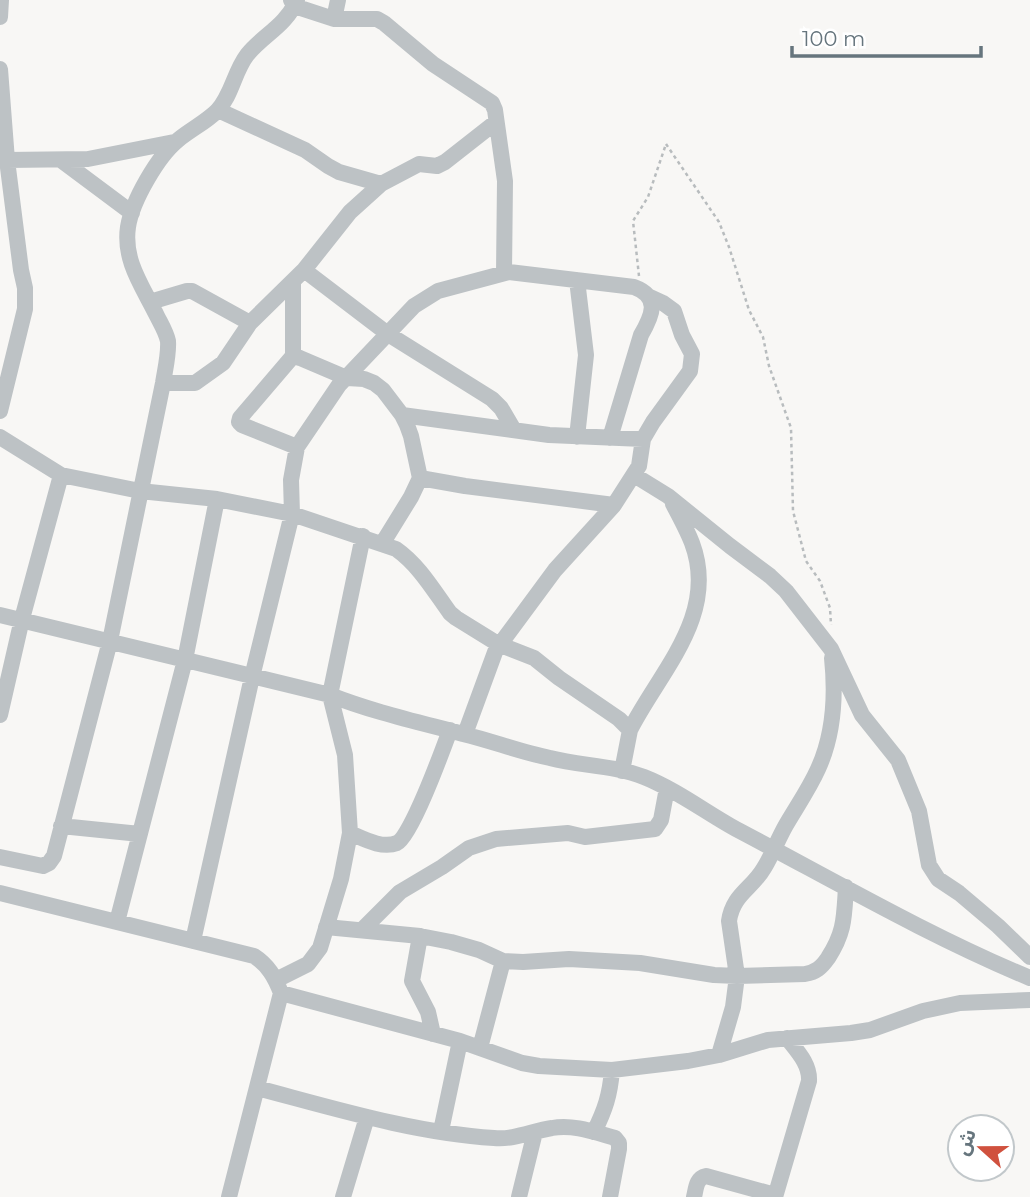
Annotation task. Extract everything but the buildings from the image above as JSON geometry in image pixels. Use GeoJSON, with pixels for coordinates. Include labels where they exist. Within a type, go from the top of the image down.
{"type":"FeatureCollection","features":[{"type":"Feature","properties":{"kind":"street"},"geometry":{"type":"LineString","coordinates":[[0,17],[1,0]]}},
{"type":"Feature","properties":{"kind":"street"},"geometry":{"type":"LineString","coordinates":[[334,19],[338,0]]}},
{"type":"Feature","properties":{"kind":"street"},"geometry":{"type":"LineString","coordinates":[[0,857],[43,866],[54,856],[110,641],[163,383],[168,342],[164,329],[134,273],[128,250],[128,228],[132,213],[145,182],[174,142],[218,110],[243,61],[283,23],[294,2],[334,19],[377,19],[433,64],[492,103],[505,181],[504,273]]}},
{"type":"Feature","properties":{"kind":"street"},"geometry":{"type":"LineString","coordinates":[[0,69],[3,141],[25,288],[25,309],[0,411]]}},
{"type":"Feature","properties":{"kind":"street"},"geometry":{"type":"LineString","coordinates":[[218,110],[306,150],[339,172],[381,184]]}},
{"type":"Feature","properties":{"kind":"street"},"geometry":{"type":"LineString","coordinates":[[163,383],[195,383],[223,363],[250,323],[299,275],[350,212],[381,184],[419,164],[438,166],[496,122]]}},
{"type":"Feature","properties":{"kind":"street"},"geometry":{"type":"LineString","coordinates":[[7,160],[88,159],[174,142]]}},
{"type":"Feature","properties":{"kind":"street"},"geometry":{"type":"LineString","coordinates":[[61,160],[132,213]]}},
{"type":"Feature","properties":{"kind":"street"},"geometry":{"type":"LineString","coordinates":[[193,941],[292,514],[291,480],[297,447],[339,385],[414,306],[438,291],[504,273],[618,285],[645,293],[663,303],[674,311],[692,354],[690,371],[661,409],[643,439],[641,458],[634,475],[614,505],[555,570],[498,644],[458,732],[403,838],[399,842],[381,845],[350,833]]}},
{"type":"Feature","properties":{"kind":"street"},"geometry":{"type":"LineString","coordinates":[[299,275],[492,400],[501,408],[514,430]]}},
{"type":"Feature","properties":{"kind":"street"},"geometry":{"type":"LineString","coordinates":[[297,447],[239,422],[293,356],[299,275]]}},
{"type":"Feature","properties":{"kind":"street"},"geometry":{"type":"LineString","coordinates":[[577,280],[586,355],[578,437]]}},
{"type":"Feature","properties":{"kind":"street"},"geometry":{"type":"LineString","coordinates":[[150,302],[192,291],[250,323]]}},
{"type":"Feature","properties":{"kind":"street"},"geometry":{"type":"LineString","coordinates":[[610,438],[641,335],[653,305],[645,293]]}},
{"type":"Feature","properties":{"kind":"street"},"geometry":{"type":"LineString","coordinates":[[293,356],[347,378],[364,379],[374,383],[383,390],[401,415],[411,436],[420,478],[382,544]]}},
{"type":"Feature","properties":{"kind":"street"},"geometry":{"type":"LineString","coordinates":[[401,415],[549,435],[643,439]]}},
{"type":"Feature","properties":{"kind":"street"},"geometry":{"type":"LineString","coordinates":[[0,437],[61,475],[140,491],[217,499],[292,514],[396,549],[416,565],[450,614],[498,644],[540,661],[630,730]]}},
{"type":"Feature","properties":{"kind":"street"},"geometry":{"type":"LineString","coordinates":[[0,714],[22,619],[61,475]]}},
{"type":"Feature","properties":{"kind":"street"},"geometry":{"type":"LineString","coordinates":[[634,475],[668,496],[786,591],[831,649],[862,715],[898,760],[919,811],[929,865],[937,878],[998,926],[1030,957]]}},
{"type":"Feature","properties":{"kind":"street"},"geometry":{"type":"LineString","coordinates":[[420,478],[614,505]]}},
{"type":"Feature","properties":{"kind":"street"},"geometry":{"type":"LineString","coordinates":[[622,771],[630,730],[686,634],[700,593],[699,570],[693,544],[668,496]]}},
{"type":"Feature","properties":{"kind":"street"},"geometry":{"type":"LineString","coordinates":[[117,922],[185,660],[217,499]]}},
{"type":"Feature","properties":{"kind":"street"},"geometry":{"type":"LineString","coordinates":[[278,986],[308,964],[320,948],[341,879],[350,833],[345,755],[330,695],[363,536]]}},
{"type":"Feature","properties":{"kind":"street"},"geometry":{"type":"LineString","coordinates":[[0,615],[330,695],[358,706],[558,761],[602,766],[642,776],[892,913],[993,963],[1030,978]]}},
{"type":"Feature","properties":{"kind":"street"},"geometry":{"type":"LineString","coordinates":[[719,1055],[733,1007],[737,976],[730,914],[738,897],[765,867],[819,768],[828,742],[834,702],[831,649]]}},
{"type":"Feature","properties":{"kind":"street"},"geometry":{"type":"LineString","coordinates":[[362,930],[400,892],[469,848],[496,839],[568,833],[585,837],[655,829],[661,820],[667,788]]}},
{"type":"Feature","properties":{"kind":"street"},"geometry":{"type":"LineString","coordinates":[[61,826],[140,834]]}},
{"type":"Feature","properties":{"kind":"street"},"geometry":{"type":"LineString","coordinates":[[326,926],[420,936],[470,947],[503,961],[569,959],[640,963],[737,976],[805,974],[815,972],[823,965],[837,944],[843,928],[846,887]]}},
{"type":"Feature","properties":{"kind":"street"},"geometry":{"type":"LineString","coordinates":[[0,893],[254,956],[265,963],[278,986],[257,1088],[229,1197]]}},
{"type":"Feature","properties":{"kind":"street"},"geometry":{"type":"LineString","coordinates":[[420,936],[412,981],[428,1012],[433,1034]]}},
{"type":"Feature","properties":{"kind":"street"},"geometry":{"type":"LineString","coordinates":[[480,1048],[503,961]]}},
{"type":"Feature","properties":{"kind":"street"},"geometry":{"type":"LineString","coordinates":[[278,986],[460,1041],[505,1058],[539,1066],[612,1070],[688,1061],[768,1040],[870,1030],[923,1011],[960,1003],[1030,1000]]}},
{"type":"Feature","properties":{"kind":"street"},"geometry":{"type":"LineString","coordinates":[[694,1197],[698,1181],[706,1176],[775,1196],[810,1073],[787,1038]]}},
{"type":"Feature","properties":{"kind":"street"},"geometry":{"type":"LineString","coordinates":[[441,1131],[460,1041]]}},
{"type":"Feature","properties":{"kind":"street"},"geometry":{"type":"LineString","coordinates":[[594,1132],[605,1110],[612,1070]]}},
{"type":"Feature","properties":{"kind":"street"},"geometry":{"type":"LineString","coordinates":[[257,1088],[367,1117],[496,1139],[567,1126],[615,1138],[620,1149],[610,1197]]}},
{"type":"Feature","properties":{"kind":"street"},"geometry":{"type":"LineString","coordinates":[[343,1197],[367,1117]]}},
{"type":"Feature","properties":{"kind":"street"},"geometry":{"type":"LineString","coordinates":[[519,1197],[535,1132]]}},
{"type":"Feature","properties":{"kind":"path"},"geometry":{"type":"LineString","coordinates":[[645,293],[633,221],[648,197],[666,144],[719,222],[749,310],[763,338],[769,366],[791,428],[793,511],[806,561],[820,581],[830,608],[831,649]]}}]}
